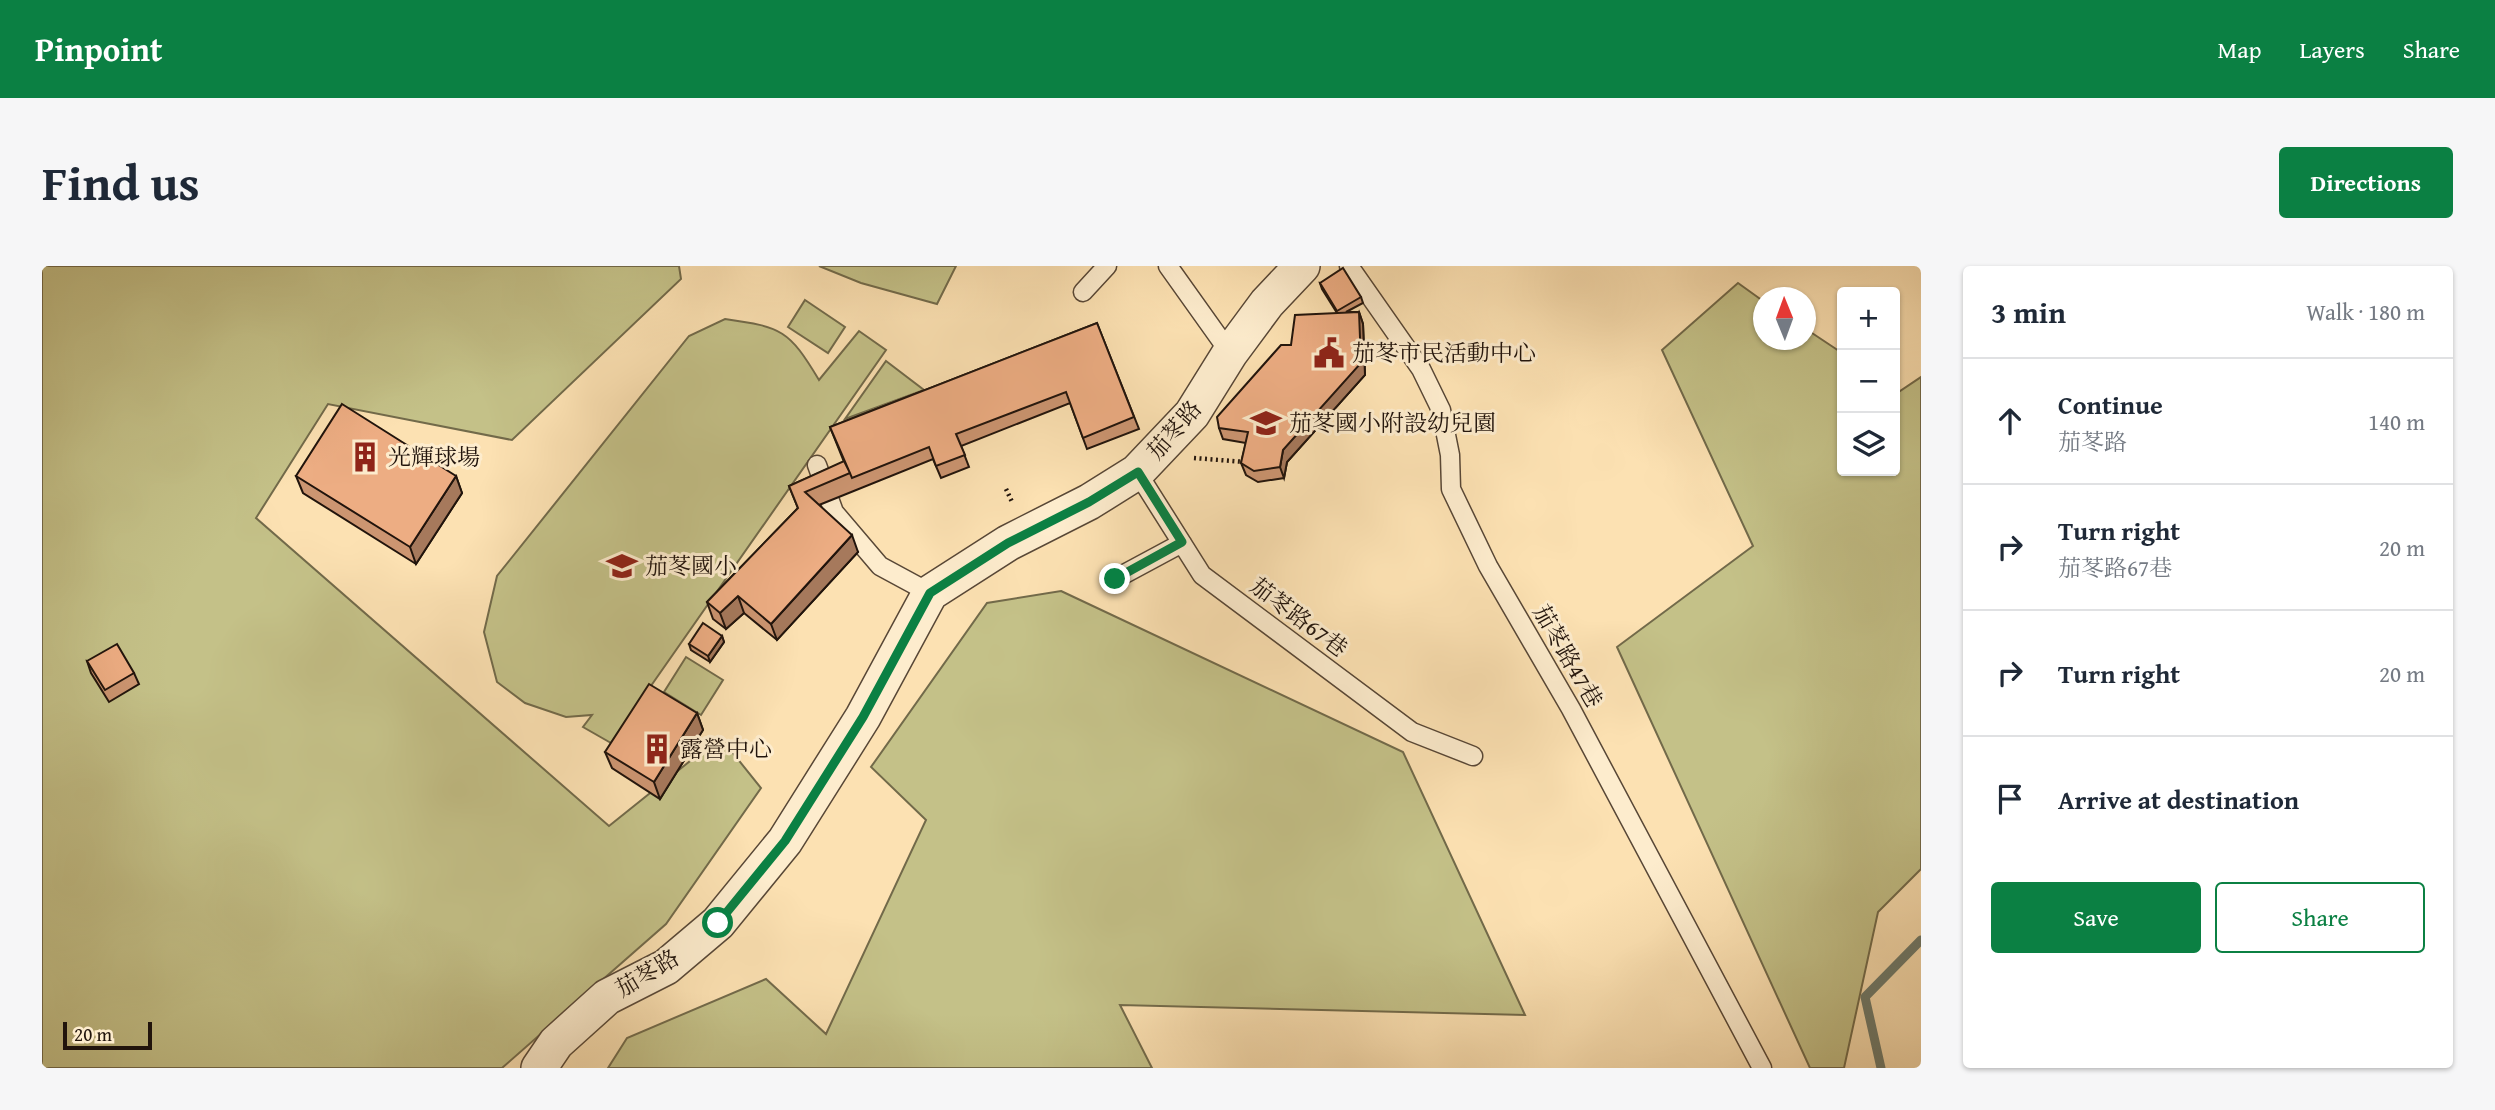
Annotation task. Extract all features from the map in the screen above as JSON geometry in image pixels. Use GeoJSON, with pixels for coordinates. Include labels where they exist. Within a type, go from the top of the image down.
{"type":"FeatureCollection","features":[{"type":"Feature","properties":{"kind":"street","name":"茄苳路"},"geometry":{"type":"LineString","coordinates":[[539,1068],[556,1042],[607,997],[666,967],[726,913],[785,841],[863,717],[930,593],[1008,543],[1089,502],[1138,472],[1192,414],[1230,353],[1266,303],[1302,266]]}},
{"type":"Feature","properties":{"kind":"lane"},"geometry":{"type":"LineString","coordinates":[[1083,292],[1107,266]]}},
{"type":"Feature","properties":{"kind":"lane"},"geometry":{"type":"LineString","coordinates":[[1168,266],[1230,353]]}},
{"type":"Feature","properties":{"kind":"lane","name":"茄苳路47巷"},"geometry":{"type":"LineString","coordinates":[[1349,266],[1421,369],[1441,410],[1450,455],[1451,489],[1488,566],[1572,709],[1762,1068]]}},
{"type":"Feature","properties":{"kind":"lane"},"geometry":{"type":"LineString","coordinates":[[817,465],[834,512],[880,566],[930,593]]}},
{"type":"Feature","properties":{"kind":"lane","name":"茄苳路67巷"},"geometry":{"type":"LineString","coordinates":[[1138,472],[1202,575],[1412,732],[1473,756]]}},
{"type":"Feature","properties":{"kind":"lane"},"geometry":{"type":"LineString","coordinates":[[1115,579],[1182,542]]}},
{"type":"Feature","properties":{"kind":"path"},"geometry":{"type":"LineString","coordinates":[[1168,440],[1192,458],[1248,463]]}},
{"type":"Feature","properties":{"kind":"shaded area"},"geometry":{"type":"Polygon","coordinates":[[[42,266],[679,266],[681,279],[512,440],[328,404],[256,518],[609,826],[720,737],[761,788],[666,924],[502,1068],[42,1068],[42,266]]]}},
{"type":"Feature","properties":{"kind":"shaded area"},"geometry":{"type":"Polygon","coordinates":[[[819,266],[956,266],[937,304],[861,283],[819,266]]]}},
{"type":"Feature","properties":{"kind":"shaded area"},"geometry":{"type":"Polygon","coordinates":[[[1738,283],[1753,294],[1753,350],[1816,350],[1816,336],[1837,350],[1837,476],[1900,476],[1900,391],[1921,377],[1921,869],[1878,912],[1844,1068],[1810,1068],[1617,647],[1753,546],[1662,350],[1738,283]]]}},
{"type":"Feature","properties":{"kind":"shaded area"},"geometry":{"type":"Polygon","coordinates":[[[805,300],[845,327],[828,353],[788,327],[805,300]]]}},
{"type":"Feature","properties":{"kind":"shaded area"},"geometry":{"type":"Polygon","coordinates":[[[725,319],[760,325],[782,334],[800,350],[819,380],[859,331],[886,350],[611,743],[583,727],[592,715],[566,717],[525,703],[497,682],[484,632],[497,576],[689,336],[725,319]]]}},
{"type":"Feature","properties":{"kind":"shaded area"},"geometry":{"type":"Polygon","coordinates":[[[886,361],[924,390],[845,419],[886,361]]]}},
{"type":"Feature","properties":{"kind":"shaded area"},"geometry":{"type":"Polygon","coordinates":[[[1061,591],[1403,752],[1525,1015],[1120,1005],[1152,1068],[608,1068],[627,1038],[766,979],[826,1034],[926,820],[871,767],[987,603],[1061,591]]]}},
{"type":"Feature","properties":{"kind":"shaded area"},"geometry":{"type":"Polygon","coordinates":[[[686,657],[723,680],[701,715],[664,692],[686,657]]]}},
{"type":"Feature","properties":{"kind":"building"},"geometry":{"type":"Polygon","coordinates":[[[1343,268],[1361,297],[1337,311],[1320,283],[1343,268]]]}},
{"type":"Feature","properties":{"kind":"building"},"geometry":{"type":"Polygon","coordinates":[[[1359,312],[1361,363],[1283,450],[1280,467],[1254,471],[1241,463],[1248,432],[1219,428],[1217,417],[1281,345],[1291,345],[1295,315],[1359,312]]]}},
{"type":"Feature","properties":{"kind":"building"},"geometry":{"type":"Polygon","coordinates":[[[1097,323],[1134,417],[1083,438],[1066,392],[956,434],[965,455],[936,466],[929,447],[852,478],[830,427],[1097,323]]]}},
{"type":"Feature","properties":{"kind":"building","name":"光輝球場"},"geometry":{"type":"Polygon","coordinates":[[[342,404],[456,476],[410,547],[296,476],[342,404]]]}},
{"type":"Feature","properties":{"kind":"building"},"geometry":{"type":"Polygon","coordinates":[[[844,461],[850,473],[805,492],[852,535],[771,624],[738,596],[720,613],[707,602],[798,508],[789,486],[844,461]]]}},
{"type":"Feature","properties":{"kind":"building"},"geometry":{"type":"Polygon","coordinates":[[[703,623],[722,636],[708,656],[689,644],[703,623]]]}},
{"type":"Feature","properties":{"kind":"building"},"geometry":{"type":"Polygon","coordinates":[[[117,644],[134,673],[105,690],[87,661],[117,644]]]}},
{"type":"Feature","properties":{"kind":"building","name":"露營中心"},"geometry":{"type":"Polygon","coordinates":[[[649,684],[697,713],[654,782],[605,752],[649,684]]]}},
{"type":"Feature","properties":{"kind":"waterway"},"geometry":{"type":"LineString","coordinates":[[1881,1068],[1865,997],[1921,940]]}},
{"type":"Feature","properties":{"kind":"place","name":"茄苳市民活動中心"},"geometry":{"type":"Point","coordinates":[1329,353]}},
{"type":"Feature","properties":{"kind":"place","name":"茄苳國小附設幼兒園"},"geometry":{"type":"Point","coordinates":[1266,423]}},
{"type":"Feature","properties":{"kind":"place","name":"光輝球場"},"geometry":{"type":"Point","coordinates":[365,457]}},
{"type":"Feature","properties":{"kind":"place","name":"茄苳國小"},"geometry":{"type":"Point","coordinates":[622,566]}},
{"type":"Feature","properties":{"kind":"place","name":"露營中心"},"geometry":{"type":"Point","coordinates":[657,749]}},
{"type":"Feature","properties":{"kind":"route"},"geometry":{"type":"LineString","coordinates":[[718,923],[785,841],[863,717],[930,593],[1008,543],[1089,502],[1138,472],[1182,542],[1115,579]]}}]}
